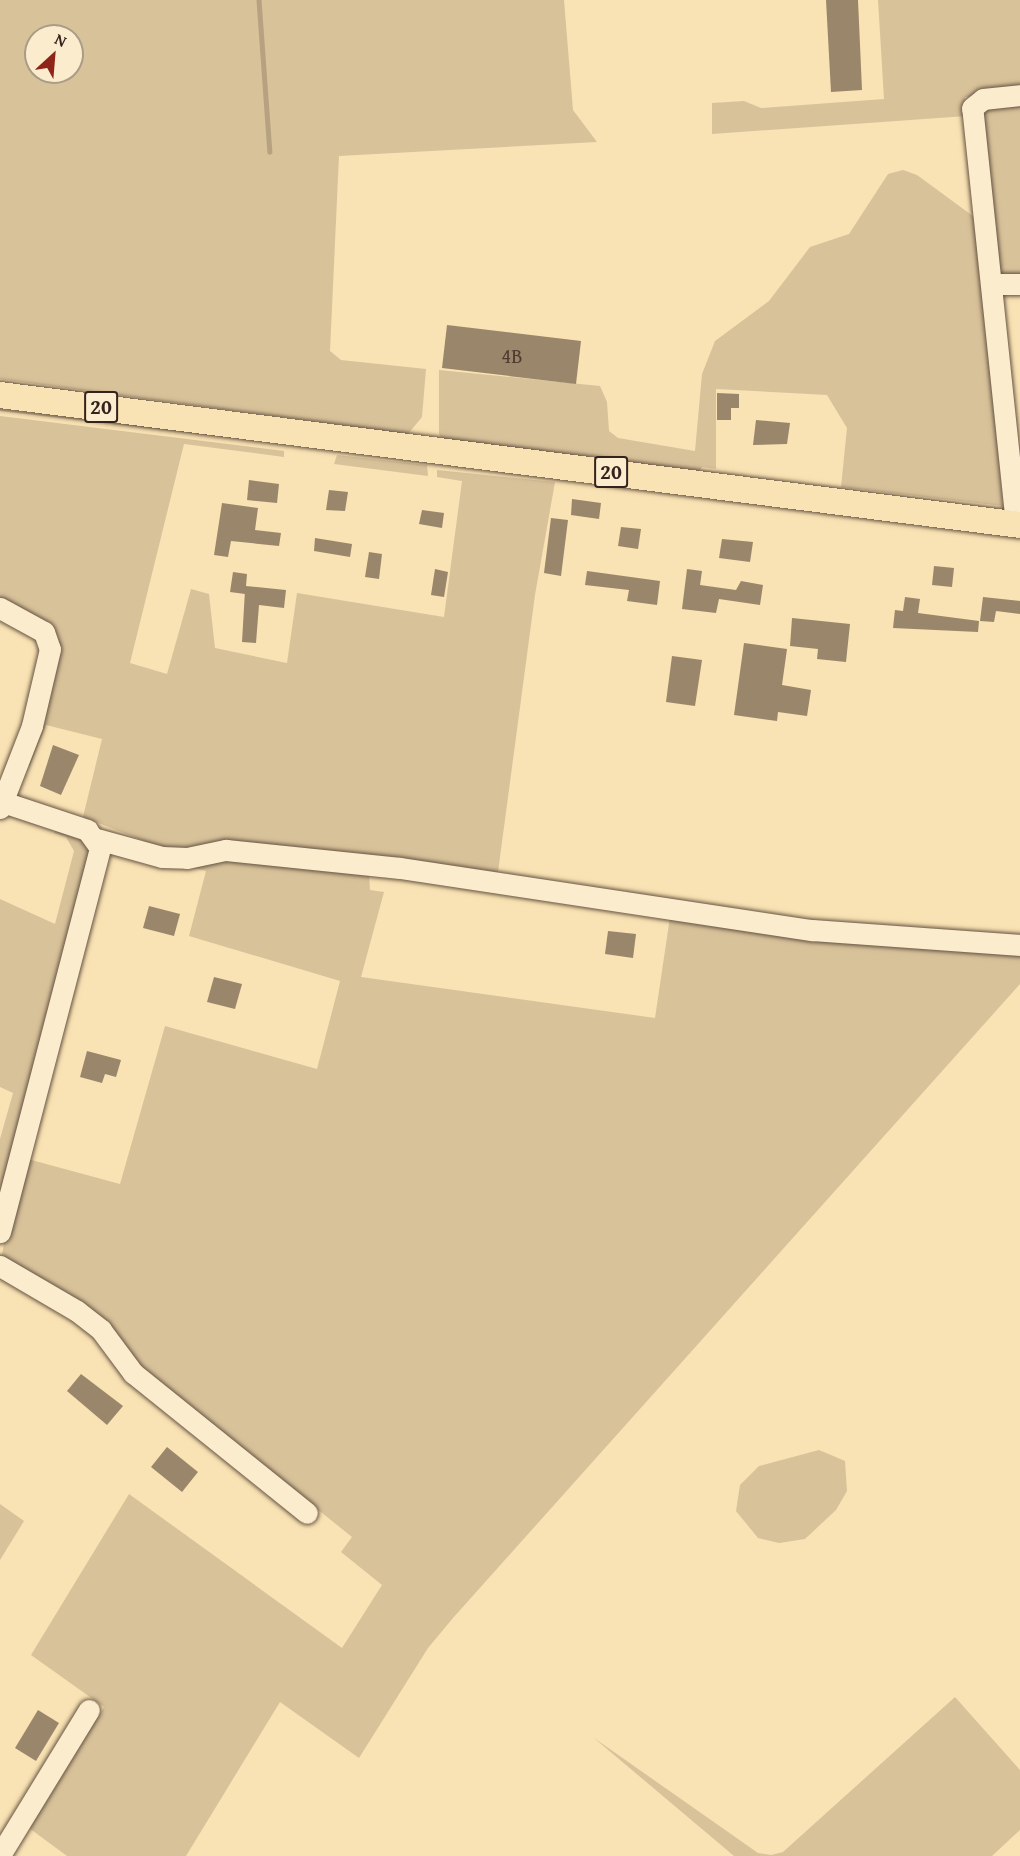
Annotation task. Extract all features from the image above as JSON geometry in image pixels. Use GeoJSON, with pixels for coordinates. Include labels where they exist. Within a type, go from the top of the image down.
{"type":"FeatureCollection","features":[{"type":"Feature","properties":{"kind":"main road","name":"20"},"geometry":{"type":"LineString","coordinates":[[0,395],[1018,524]]}},
{"type":"Feature","properties":{"kind":"street"},"geometry":{"type":"LineString","coordinates":[[1018,524],[972,108],[983,99],[1020,95]]}},
{"type":"Feature","properties":{"kind":"street"},"geometry":{"type":"LineString","coordinates":[[993,284],[1020,285]]}},
{"type":"Feature","properties":{"kind":"street"},"geometry":{"type":"LineString","coordinates":[[0,608],[44,632],[50,649],[32,726],[1,804],[87,830],[97,839],[162,857],[237,851],[400,868],[812,930],[1020,945]]}},
{"type":"Feature","properties":{"kind":"street"},"geometry":{"type":"LineString","coordinates":[[0,1232],[100,859],[97,839]]}},
{"type":"Feature","properties":{"kind":"street"},"geometry":{"type":"LineString","coordinates":[[0,1266],[77,1311],[101,1330],[133,1373],[308,1513]]}},
{"type":"Feature","properties":{"kind":"street"},"geometry":{"type":"LineString","coordinates":[[0,1855],[89,1710]]}},
{"type":"Feature","properties":{"kind":"shaded area"},"geometry":{"type":"Polygon","coordinates":[[[0,0],[564,0],[573,110],[597,142],[339,156],[330,351],[341,360],[426,369],[422,417],[408,434],[0,379],[0,0]]]}},
{"type":"Feature","properties":{"kind":"shaded area"},"geometry":{"type":"Polygon","coordinates":[[[878,0],[1020,0],[1020,90],[965,97],[967,116],[712,134],[712,103],[744,101],[761,108],[884,99],[878,0]]]}},
{"type":"Feature","properties":{"kind":"shaded area"},"geometry":{"type":"Polygon","coordinates":[[[1020,103],[1020,277],[1004,276],[998,271],[979,111],[987,105],[1020,103]]]}},
{"type":"Feature","properties":{"kind":"shaded area"},"geometry":{"type":"Polygon","coordinates":[[[903,170],[917,175],[977,219],[1003,506],[841,487],[847,428],[827,395],[716,389],[716,469],[702,467],[700,471],[443,440],[439,434],[439,370],[600,386],[607,402],[609,431],[618,438],[695,451],[702,374],[715,341],[769,301],[810,247],[849,234],[888,174],[903,170]]]}},
{"type":"Feature","properties":{"kind":"shaded area"},"geometry":{"type":"Polygon","coordinates":[[[0,409],[283,441],[284,444],[0,411],[0,409]]]}},
{"type":"Feature","properties":{"kind":"shaded area"},"geometry":{"type":"Polygon","coordinates":[[[0,416],[284,451],[284,457],[184,444],[130,663],[167,674],[191,589],[209,594],[215,648],[287,663],[297,593],[444,617],[462,481],[437,477],[437,470],[555,482],[535,595],[498,872],[406,861],[160,847],[83,817],[102,739],[46,725],[30,766],[26,765],[59,641],[52,627],[0,601],[0,416]]]}},
{"type":"Feature","properties":{"kind":"shaded area"},"geometry":{"type":"Polygon","coordinates":[[[337,455],[427,465],[428,476],[334,464],[337,455]]]}},
{"type":"Feature","properties":{"kind":"shaded area"},"geometry":{"type":"Polygon","coordinates":[[[57,828],[92,844],[0,1205],[0,1139],[13,1093],[0,1087],[0,899],[55,924],[74,851],[66,837],[54,833],[57,828]]]}},
{"type":"Feature","properties":{"kind":"shaded area"},"geometry":{"type":"Polygon","coordinates":[[[206,859],[369,873],[370,890],[384,892],[361,977],[655,1018],[670,917],[1020,948],[1020,984],[453,1618],[428,1648],[359,1758],[280,1702],[186,1856],[67,1856],[29,1828],[104,1707],[31,1655],[129,1494],[342,1648],[382,1585],[341,1552],[352,1537],[2,1256],[11,1195],[24,1158],[120,1184],[165,1026],[317,1069],[340,981],[189,936],[206,871],[176,864],[206,859]]]}},
{"type":"Feature","properties":{"kind":"shaded area"},"geometry":{"type":"Polygon","coordinates":[[[819,1450],[845,1461],[847,1491],[836,1510],[805,1539],[779,1543],[758,1538],[736,1511],[740,1485],[759,1466],[819,1450]]]}},
{"type":"Feature","properties":{"kind":"shaded area"},"geometry":{"type":"Polygon","coordinates":[[[0,1504],[24,1521],[0,1560],[0,1504]]]}},
{"type":"Feature","properties":{"kind":"shaded area"},"geometry":{"type":"Polygon","coordinates":[[[955,1697],[1020,1770],[1020,1830],[992,1856],[734,1856],[594,1738],[758,1853],[771,1855],[783,1852],[955,1697]]]}},
{"type":"Feature","properties":{"kind":"building"},"geometry":{"type":"Polygon","coordinates":[[[826,0],[858,0],[862,90],[831,92],[826,0]]]}},
{"type":"Feature","properties":{"kind":"building"},"geometry":{"type":"Polygon","coordinates":[[[447,325],[581,341],[576,384],[442,368],[447,325]]]}},
{"type":"Feature","properties":{"kind":"building"},"geometry":{"type":"Polygon","coordinates":[[[717,393],[739,394],[739,408],[731,408],[731,420],[717,420],[717,393]]]}},
{"type":"Feature","properties":{"kind":"building"},"geometry":{"type":"Polygon","coordinates":[[[756,420],[790,423],[787,444],[753,445],[756,420]]]}},
{"type":"Feature","properties":{"kind":"building"},"geometry":{"type":"Polygon","coordinates":[[[249,480],[279,484],[277,503],[247,500],[249,480]]]}},
{"type":"Feature","properties":{"kind":"building"},"geometry":{"type":"Polygon","coordinates":[[[329,490],[348,492],[345,511],[326,510],[329,490]]]}},
{"type":"Feature","properties":{"kind":"building"},"geometry":{"type":"Polygon","coordinates":[[[572,499],[601,503],[599,519],[571,515],[572,499]]]}},
{"type":"Feature","properties":{"kind":"building"},"geometry":{"type":"Polygon","coordinates":[[[222,503],[258,508],[255,530],[281,533],[279,546],[231,541],[228,557],[214,555],[222,503]]]}},
{"type":"Feature","properties":{"kind":"building"},"geometry":{"type":"Polygon","coordinates":[[[422,510],[444,513],[442,528],[419,524],[422,510]]]}},
{"type":"Feature","properties":{"kind":"building"},"geometry":{"type":"Polygon","coordinates":[[[551,518],[568,520],[561,576],[544,573],[551,518]]]}},
{"type":"Feature","properties":{"kind":"building"},"geometry":{"type":"Polygon","coordinates":[[[621,527],[641,529],[638,549],[618,546],[621,527]]]}},
{"type":"Feature","properties":{"kind":"building"},"geometry":{"type":"Polygon","coordinates":[[[315,538],[352,544],[350,557],[314,551],[315,538]]]}},
{"type":"Feature","properties":{"kind":"building"},"geometry":{"type":"Polygon","coordinates":[[[722,539],[753,542],[750,562],[719,558],[722,539]]]}},
{"type":"Feature","properties":{"kind":"building"},"geometry":{"type":"Polygon","coordinates":[[[369,552],[382,554],[379,579],[365,577],[369,552]]]}},
{"type":"Feature","properties":{"kind":"building"},"geometry":{"type":"Polygon","coordinates":[[[934,566],[954,568],[952,587],[932,585],[934,566]]]}},
{"type":"Feature","properties":{"kind":"building"},"geometry":{"type":"Polygon","coordinates":[[[435,569],[448,572],[444,597],[431,595],[435,569]]]}},
{"type":"Feature","properties":{"kind":"building"},"geometry":{"type":"Polygon","coordinates":[[[687,569],[702,571],[700,585],[736,590],[741,581],[763,585],[760,605],[719,599],[716,613],[682,609],[687,569]]]}},
{"type":"Feature","properties":{"kind":"building"},"geometry":{"type":"Polygon","coordinates":[[[587,571],[660,581],[657,605],[627,601],[629,590],[585,585],[587,571]]]}},
{"type":"Feature","properties":{"kind":"building"},"geometry":{"type":"Polygon","coordinates":[[[233,572],[247,574],[246,586],[286,590],[284,608],[259,605],[256,643],[242,642],[245,594],[230,592],[233,572]]]}},
{"type":"Feature","properties":{"kind":"building"},"geometry":{"type":"Polygon","coordinates":[[[905,597],[920,599],[918,613],[979,621],[978,632],[893,628],[895,610],[903,611],[905,597]]]}},
{"type":"Feature","properties":{"kind":"building"},"geometry":{"type":"Polygon","coordinates":[[[983,597],[1020,601],[1020,614],[996,611],[994,622],[980,621],[983,597]]]}},
{"type":"Feature","properties":{"kind":"building"},"geometry":{"type":"Polygon","coordinates":[[[792,618],[850,624],[846,662],[817,659],[818,649],[790,646],[792,618]]]}},
{"type":"Feature","properties":{"kind":"building"},"geometry":{"type":"Polygon","coordinates":[[[744,643],[787,649],[782,685],[811,690],[807,716],[778,712],[777,721],[734,715],[744,643]]]}},
{"type":"Feature","properties":{"kind":"building"},"geometry":{"type":"Polygon","coordinates":[[[672,656],[702,660],[695,706],[666,702],[672,656]]]}},
{"type":"Feature","properties":{"kind":"building"},"geometry":{"type":"Polygon","coordinates":[[[53,745],[79,755],[61,795],[40,786],[53,745]]]}},
{"type":"Feature","properties":{"kind":"building"},"geometry":{"type":"Polygon","coordinates":[[[149,906],[180,914],[174,936],[143,928],[149,906]]]}},
{"type":"Feature","properties":{"kind":"building"},"geometry":{"type":"Polygon","coordinates":[[[608,931],[636,934],[633,958],[605,954],[608,931]]]}},
{"type":"Feature","properties":{"kind":"building"},"geometry":{"type":"Polygon","coordinates":[[[214,977],[242,984],[235,1009],[207,1002],[214,977]]]}},
{"type":"Feature","properties":{"kind":"building"},"geometry":{"type":"Polygon","coordinates":[[[87,1051],[121,1060],[116,1077],[105,1074],[102,1083],[80,1077],[87,1051]]]}},
{"type":"Feature","properties":{"kind":"building"},"geometry":{"type":"Polygon","coordinates":[[[81,1374],[123,1406],[107,1425],[67,1391],[81,1374]]]}},
{"type":"Feature","properties":{"kind":"building"},"geometry":{"type":"Polygon","coordinates":[[[167,1447],[198,1472],[182,1492],[151,1467],[167,1447]]]}},
{"type":"Feature","properties":{"kind":"building"},"geometry":{"type":"Polygon","coordinates":[[[38,1710],[59,1723],[36,1761],[15,1748],[38,1710]]]}},
{"type":"Feature","properties":{"kind":"waterway"},"geometry":{"type":"LineString","coordinates":[[259,0],[270,152]]}}]}
